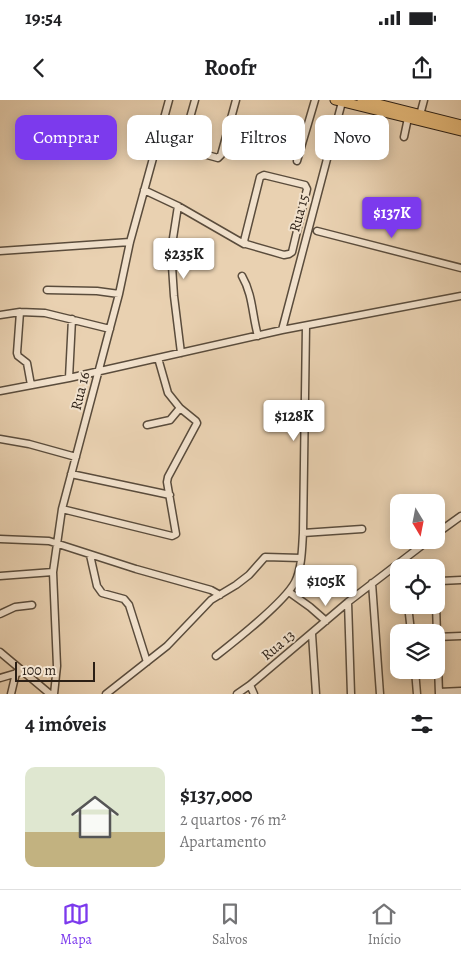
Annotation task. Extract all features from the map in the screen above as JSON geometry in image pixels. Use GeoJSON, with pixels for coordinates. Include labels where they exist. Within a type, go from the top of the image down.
{"type":"FeatureCollection","features":[{"type":"Feature","properties":{"kind":"main road"},"geometry":{"type":"LineString","coordinates":[[362,100],[461,125]]}},
{"type":"Feature","properties":{"kind":"main road"},"geometry":{"type":"LineString","coordinates":[[339,101],[461,132]]}},
{"type":"Feature","properties":{"kind":"street","name":"Rua 16"},"geometry":{"type":"LineString","coordinates":[[54,694],[58,666],[53,572],[62,509],[119,294],[130,242],[169,100]]}},
{"type":"Feature","properties":{"kind":"street"},"geometry":{"type":"LineString","coordinates":[[195,100],[182,146],[185,149],[218,158],[221,155],[236,100]]}},
{"type":"Feature","properties":{"kind":"street"},"geometry":{"type":"LineString","coordinates":[[297,161],[315,100]]}},
{"type":"Feature","properties":{"kind":"street"},"geometry":{"type":"LineString","coordinates":[[420,115],[424,100]]}},
{"type":"Feature","properties":{"kind":"street","name":"Rua 15"},"geometry":{"type":"LineString","coordinates":[[282,330],[339,101]]}},
{"type":"Feature","properties":{"kind":"street"},"geometry":{"type":"LineString","coordinates":[[404,137],[408,118]]}},
{"type":"Feature","properties":{"kind":"street"},"geometry":{"type":"LineString","coordinates":[[268,175],[305,185],[307,192],[297,231],[292,252],[284,256],[246,244],[245,237],[260,177],[268,175]]}},
{"type":"Feature","properties":{"kind":"street"},"geometry":{"type":"LineString","coordinates":[[144,190],[178,206],[244,244]]}},
{"type":"Feature","properties":{"kind":"street"},"geometry":{"type":"LineString","coordinates":[[178,206],[171,251],[181,353]]}},
{"type":"Feature","properties":{"kind":"street"},"geometry":{"type":"LineString","coordinates":[[317,230],[461,268]]}},
{"type":"Feature","properties":{"kind":"street"},"geometry":{"type":"LineString","coordinates":[[297,231],[307,233]]}},
{"type":"Feature","properties":{"kind":"street"},"geometry":{"type":"LineString","coordinates":[[0,251],[130,242]]}},
{"type":"Feature","properties":{"kind":"street"},"geometry":{"type":"LineString","coordinates":[[242,276],[250,290],[258,336]]}},
{"type":"Feature","properties":{"kind":"street"},"geometry":{"type":"LineString","coordinates":[[47,290],[97,291],[119,294]]}},
{"type":"Feature","properties":{"kind":"street"},"geometry":{"type":"LineString","coordinates":[[0,391],[69,378],[282,330],[461,296]]}},
{"type":"Feature","properties":{"kind":"street"},"geometry":{"type":"LineString","coordinates":[[0,316],[20,312],[45,313],[110,329]]}},
{"type":"Feature","properties":{"kind":"street"},"geometry":{"type":"LineString","coordinates":[[20,312],[17,353],[27,363],[31,385]]}},
{"type":"Feature","properties":{"kind":"street"},"geometry":{"type":"LineString","coordinates":[[69,378],[72,320]]}},
{"type":"Feature","properties":{"kind":"street"},"geometry":{"type":"LineString","coordinates":[[216,656],[288,592],[295,582],[301,558],[303,532],[306,326]]}},
{"type":"Feature","properties":{"kind":"street"},"geometry":{"type":"LineString","coordinates":[[62,509],[174,536],[176,531],[167,482],[168,477],[197,423],[180,408],[168,393],[158,358]]}},
{"type":"Feature","properties":{"kind":"street"},"geometry":{"type":"LineString","coordinates":[[147,425],[170,420],[180,408]]}},
{"type":"Feature","properties":{"kind":"street"},"geometry":{"type":"LineString","coordinates":[[0,439],[29,444],[76,457]]}},
{"type":"Feature","properties":{"kind":"street"},"geometry":{"type":"LineString","coordinates":[[71,474],[170,494]]}},
{"type":"Feature","properties":{"kind":"street"},"geometry":{"type":"LineString","coordinates":[[445,528],[461,516]]}},
{"type":"Feature","properties":{"kind":"street"},"geometry":{"type":"LineString","coordinates":[[303,532],[362,528]]}},
{"type":"Feature","properties":{"kind":"street"},"geometry":{"type":"LineString","coordinates":[[0,539],[41,541],[56,544],[211,590],[220,595]]}},
{"type":"Feature","properties":{"kind":"street","name":"Rua 13"},"geometry":{"type":"LineString","coordinates":[[403,559],[417,549]]}},
{"type":"Feature","properties":{"kind":"street"},"geometry":{"type":"LineString","coordinates":[[90,555],[98,586],[102,593],[107,596],[120,596],[129,605],[147,662]]}},
{"type":"Feature","properties":{"kind":"street"},"geometry":{"type":"LineString","coordinates":[[106,694],[167,646],[211,600],[228,591],[249,575],[265,557],[301,558]]}},
{"type":"Feature","properties":{"kind":"street","name":"Rua 13"},"geometry":{"type":"LineString","coordinates":[[237,694],[390,569]]}},
{"type":"Feature","properties":{"kind":"street"},"geometry":{"type":"LineString","coordinates":[[0,576],[53,572]]}},
{"type":"Feature","properties":{"kind":"street"},"geometry":{"type":"LineString","coordinates":[[445,581],[461,580]]}},
{"type":"Feature","properties":{"kind":"street"},"geometry":{"type":"LineString","coordinates":[[372,583],[380,694]]}},
{"type":"Feature","properties":{"kind":"street"},"geometry":{"type":"LineString","coordinates":[[288,592],[326,621]]}},
{"type":"Feature","properties":{"kind":"street"},"geometry":{"type":"LineString","coordinates":[[348,602],[351,694]]}},
{"type":"Feature","properties":{"kind":"street"},"geometry":{"type":"LineString","coordinates":[[0,614],[15,607],[32,605]]}},
{"type":"Feature","properties":{"kind":"street"},"geometry":{"type":"LineString","coordinates":[[312,634],[316,694]]}},
{"type":"Feature","properties":{"kind":"street"},"geometry":{"type":"LineString","coordinates":[[445,637],[461,636]]}},
{"type":"Feature","properties":{"kind":"street"},"geometry":{"type":"LineString","coordinates":[[0,652],[50,694]]}},
{"type":"Feature","properties":{"kind":"street"},"geometry":{"type":"LineString","coordinates":[[0,678],[24,671]]}},
{"type":"Feature","properties":{"kind":"street"},"geometry":{"type":"LineString","coordinates":[[11,694],[16,673]]}},
{"type":"Feature","properties":{"kind":"street"},"geometry":{"type":"LineString","coordinates":[[416,679],[417,694]]}},
{"type":"Feature","properties":{"kind":"street"},"geometry":{"type":"LineString","coordinates":[[438,679],[439,693],[461,691]]}},
{"type":"Feature","properties":{"kind":"street"},"geometry":{"type":"LineString","coordinates":[[250,685],[254,694]]}}]}
